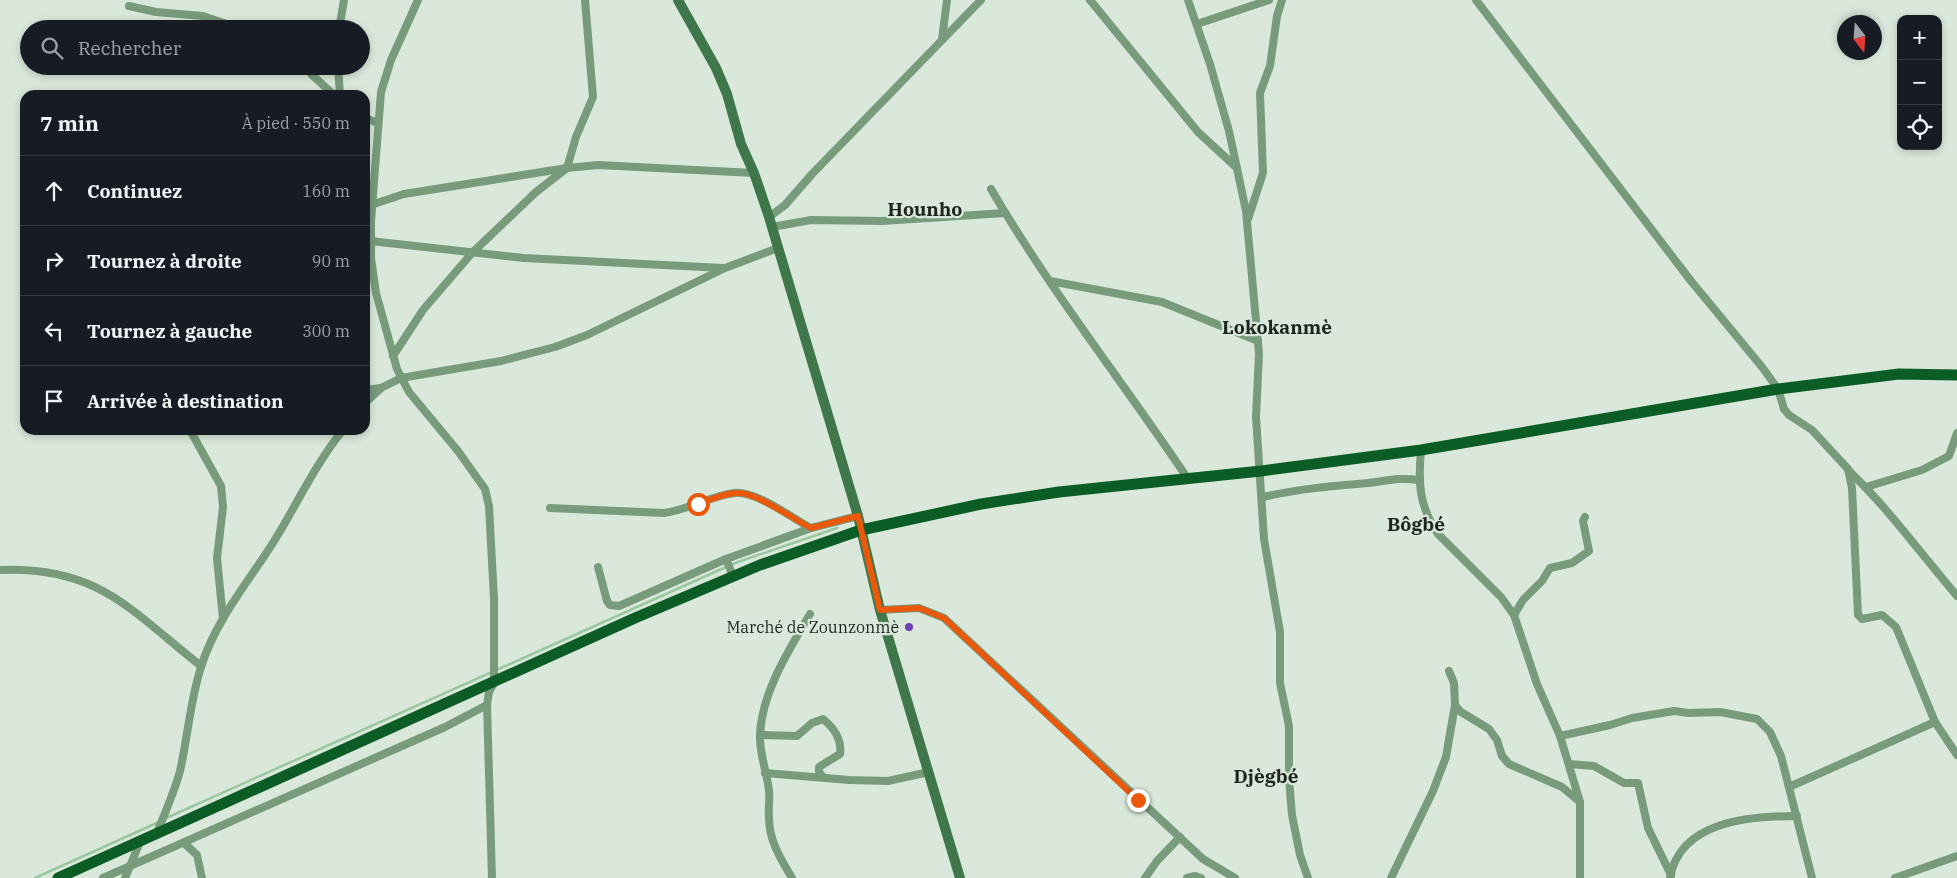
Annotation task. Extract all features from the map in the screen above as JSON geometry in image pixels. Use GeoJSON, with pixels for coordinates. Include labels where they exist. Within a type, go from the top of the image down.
{"type":"FeatureCollection","features":[{"type":"Feature","properties":{"kind":"main road"},"geometry":{"type":"LineString","coordinates":[[58,878],[494,683],[729,566],[861,530],[973,506],[1049,494],[1261,471],[1421,450],[1778,389],[1890,375],[1957,375]]}},
{"type":"Feature","properties":{"kind":"street"},"geometry":{"type":"LineString","coordinates":[[341,20],[344,0]]}},
{"type":"Feature","properties":{"kind":"street"},"geometry":{"type":"LineString","coordinates":[[370,211],[382,92],[391,60],[418,0]]}},
{"type":"Feature","properties":{"kind":"street"},"geometry":{"type":"LineString","coordinates":[[393,356],[423,310],[472,253],[536,192],[567,168],[576,138],[593,98],[585,0]]}},
{"type":"Feature","properties":{"kind":"street"},"geometry":{"type":"LineString","coordinates":[[678,0],[723,85],[741,144],[754,173],[771,222],[858,516],[880,610],[960,878]]}},
{"type":"Feature","properties":{"kind":"street"},"geometry":{"type":"LineString","coordinates":[[942,39],[947,0]]}},
{"type":"Feature","properties":{"kind":"street"},"geometry":{"type":"LineString","coordinates":[[771,222],[813,173],[981,0]]}},
{"type":"Feature","properties":{"kind":"street"},"geometry":{"type":"LineString","coordinates":[[1090,0],[1198,132],[1237,168]]}},
{"type":"Feature","properties":{"kind":"street"},"geometry":{"type":"LineString","coordinates":[[1188,0],[1229,131],[1247,223],[1258,341],[1256,417],[1263,497],[1264,539],[1280,632],[1280,683],[1289,726],[1289,779],[1292,815],[1300,855],[1308,878]]}},
{"type":"Feature","properties":{"kind":"street"},"geometry":{"type":"LineString","coordinates":[[1197,24],[1269,0]]}},
{"type":"Feature","properties":{"kind":"street"},"geometry":{"type":"LineString","coordinates":[[1247,223],[1263,173],[1260,93],[1270,66],[1277,16],[1282,0]]}},
{"type":"Feature","properties":{"kind":"street"},"geometry":{"type":"LineString","coordinates":[[1476,0],[1691,281],[1778,389],[1788,416],[1812,430],[1866,487],[1957,596]]}},
{"type":"Feature","properties":{"kind":"street"},"geometry":{"type":"LineString","coordinates":[[130,6],[156,12],[202,16],[214,20]]}},
{"type":"Feature","properties":{"kind":"street"},"geometry":{"type":"LineString","coordinates":[[312,75],[329,90]]}},
{"type":"Feature","properties":{"kind":"street"},"geometry":{"type":"LineString","coordinates":[[339,75],[340,90]]}},
{"type":"Feature","properties":{"kind":"street"},"geometry":{"type":"LineString","coordinates":[[370,120],[378,123]]}},
{"type":"Feature","properties":{"kind":"street"},"geometry":{"type":"LineString","coordinates":[[371,205],[404,194],[567,168],[628,165],[754,173]]}},
{"type":"Feature","properties":{"kind":"street"},"geometry":{"type":"LineString","coordinates":[[991,189],[1050,280],[1188,479]]}},
{"type":"Feature","properties":{"kind":"street"},"geometry":{"type":"LineString","coordinates":[[771,222],[811,220],[882,221],[1005,213]]}},
{"type":"Feature","properties":{"kind":"street"},"geometry":{"type":"LineString","coordinates":[[492,878],[487,705],[489,692],[494,683],[494,600],[489,506],[485,489],[468,463],[409,392],[401,378],[376,293],[370,241],[524,258],[725,268]]}},
{"type":"Feature","properties":{"kind":"street"},"geometry":{"type":"LineString","coordinates":[[370,398],[381,388],[401,378],[501,361],[555,348],[587,335],[725,268],[778,248]]}},
{"type":"Feature","properties":{"kind":"street"},"geometry":{"type":"LineString","coordinates":[[1050,280],[1162,302],[1258,341]]}},
{"type":"Feature","properties":{"kind":"street"},"geometry":{"type":"LineString","coordinates":[[370,389],[381,388]]}},
{"type":"Feature","properties":{"kind":"street"},"geometry":{"type":"LineString","coordinates":[[1866,487],[1922,470],[1953,456],[1957,433]]}},
{"type":"Feature","properties":{"kind":"street"},"geometry":{"type":"LineString","coordinates":[[193,435],[221,486],[223,507],[217,558],[223,619]]}},
{"type":"Feature","properties":{"kind":"street"},"geometry":{"type":"LineString","coordinates":[[156,835],[172,798],[180,769],[192,700],[201,666],[223,619],[279,533],[314,471],[339,435]]}},
{"type":"Feature","properties":{"kind":"street"},"geometry":{"type":"LineString","coordinates":[[1421,450],[1418,480],[1420,497],[1438,534],[1502,597],[1514,615],[1537,684],[1560,736],[1580,802],[1580,878]]}},
{"type":"Feature","properties":{"kind":"street"},"geometry":{"type":"LineString","coordinates":[[1848,470],[1852,488],[1858,615],[1862,619],[1882,615],[1896,627],[1935,722],[1957,755]]}},
{"type":"Feature","properties":{"kind":"street"},"geometry":{"type":"LineString","coordinates":[[1263,497],[1314,487],[1397,478],[1418,480]]}},
{"type":"Feature","properties":{"kind":"street"},"geometry":{"type":"LineString","coordinates":[[550,508],[664,513],[678,511],[727,495],[741,493],[760,500],[811,528]]}},
{"type":"Feature","properties":{"kind":"street"},"geometry":{"type":"LineString","coordinates":[[598,567],[607,601],[610,605],[619,606],[729,566],[811,528],[858,516]]}},
{"type":"Feature","properties":{"kind":"street"},"geometry":{"type":"LineString","coordinates":[[1514,615],[1523,600],[1542,581],[1550,568],[1572,564],[1590,551],[1583,522],[1585,516]]}},
{"type":"Feature","properties":{"kind":"street"},"geometry":{"type":"LineString","coordinates":[[0,570],[58,574],[104,590],[131,607],[201,666]]}},
{"type":"Feature","properties":{"kind":"street"},"geometry":{"type":"LineString","coordinates":[[880,610],[919,608],[944,618],[1203,859],[1230,877]]}},
{"type":"Feature","properties":{"kind":"street"},"geometry":{"type":"LineString","coordinates":[[792,878],[776,852],[771,837],[770,800],[760,734],[764,710],[783,663],[810,614]]}},
{"type":"Feature","properties":{"kind":"street"},"geometry":{"type":"LineString","coordinates":[[1392,878],[1433,791],[1446,757],[1455,705],[1454,682],[1449,671]]}},
{"type":"Feature","properties":{"kind":"street"},"geometry":{"type":"LineString","coordinates":[[103,878],[445,727],[487,705]]}},
{"type":"Feature","properties":{"kind":"street"},"geometry":{"type":"LineString","coordinates":[[1455,705],[1461,712],[1489,729],[1497,740],[1502,756],[1509,764],[1562,787],[1580,802]]}},
{"type":"Feature","properties":{"kind":"street"},"geometry":{"type":"LineString","coordinates":[[1560,736],[1610,726],[1632,718],[1674,711],[1720,712],[1758,719],[1770,732],[1781,756],[1812,878]]}},
{"type":"Feature","properties":{"kind":"street"},"geometry":{"type":"LineString","coordinates":[[760,734],[797,736],[812,723],[824,719],[833,727],[841,747],[840,754],[819,767],[819,772],[824,777]]}},
{"type":"Feature","properties":{"kind":"street"},"geometry":{"type":"LineString","coordinates":[[1789,786],[1935,722]]}},
{"type":"Feature","properties":{"kind":"street"},"geometry":{"type":"LineString","coordinates":[[1569,764],[1594,766],[1624,783],[1638,783],[1648,828],[1671,876]]}},
{"type":"Feature","properties":{"kind":"street"},"geometry":{"type":"LineString","coordinates":[[765,773],[849,780],[888,780],[928,772]]}},
{"type":"Feature","properties":{"kind":"street"},"geometry":{"type":"LineString","coordinates":[[1671,876],[1675,863],[1692,842],[1714,828],[1755,816],[1797,816]]}},
{"type":"Feature","properties":{"kind":"street"},"geometry":{"type":"LineString","coordinates":[[1145,878],[1157,861],[1180,838]]}},
{"type":"Feature","properties":{"kind":"street"},"geometry":{"type":"LineString","coordinates":[[125,878],[140,842]]}},
{"type":"Feature","properties":{"kind":"street"},"geometry":{"type":"LineString","coordinates":[[184,842],[197,855],[202,878]]}},
{"type":"Feature","properties":{"kind":"street"},"geometry":{"type":"LineString","coordinates":[[1895,878],[1912,875],[1957,856]]}},
{"type":"Feature","properties":{"kind":"street"},"geometry":{"type":"LineString","coordinates":[[1187,878],[1195,876],[1201,878]]}},
{"type":"Feature","properties":{"kind":"waterway"},"geometry":{"type":"LineString","coordinates":[[164,819],[735,563],[837,528]]}},
{"type":"Feature","properties":{"kind":"waterway"},"geometry":{"type":"LineString","coordinates":[[35,878],[159,822]]}},
{"type":"Feature","properties":{"kind":"place","name":"Marché de Zounzonmè"},"geometry":{"type":"Point","coordinates":[909,627]}},
{"type":"Feature","properties":{"kind":"district","name":"Hounho"},"geometry":{"type":"Point","coordinates":[925,209]}},
{"type":"Feature","properties":{"kind":"district","name":"Lokokanmè"},"geometry":{"type":"Point","coordinates":[1277,327]}},
{"type":"Feature","properties":{"kind":"district","name":"Bôgbé"},"geometry":{"type":"Point","coordinates":[1416,524]}},
{"type":"Feature","properties":{"kind":"district","name":"Djègbé"},"geometry":{"type":"Point","coordinates":[1266,776]}},
{"type":"Feature","properties":{"kind":"route"},"geometry":{"type":"LineString","coordinates":[[698,504],[727,495],[741,493],[752,496],[811,528],[858,516],[880,610],[919,608],[944,618],[971,641],[1138,800]]}}]}
